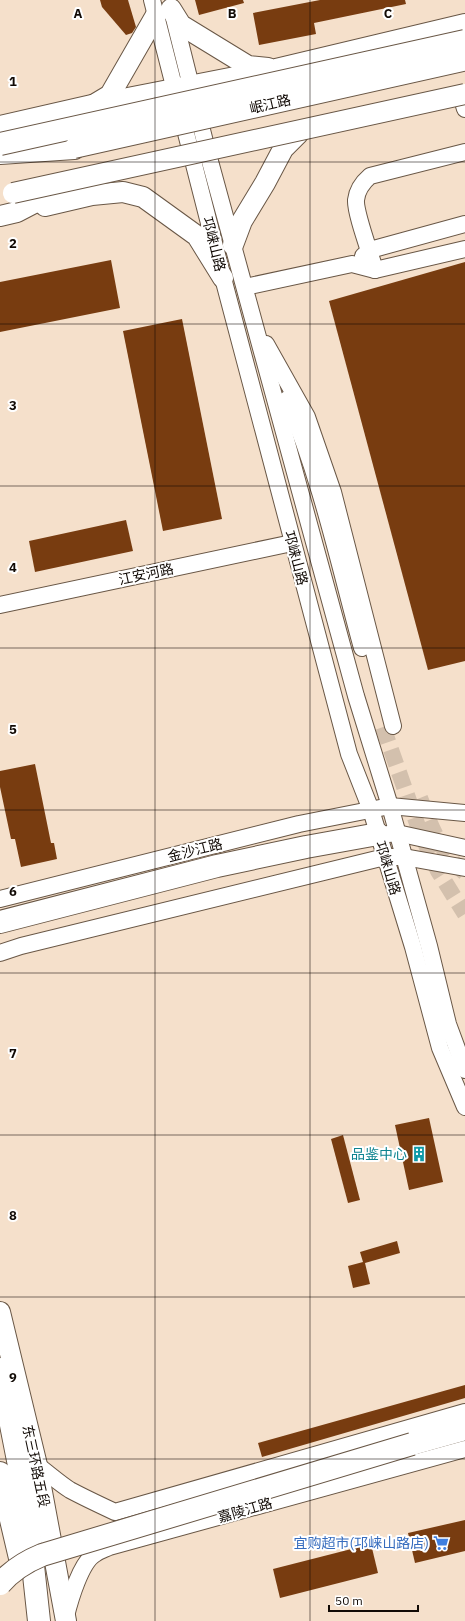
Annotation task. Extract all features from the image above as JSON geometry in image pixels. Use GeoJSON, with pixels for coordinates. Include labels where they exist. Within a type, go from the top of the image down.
{"type":"FeatureCollection","features":[{"type":"Feature","properties":{"kind":"highway"},"geometry":{"type":"LineString","coordinates":[[0,144],[465,41]]}},
{"type":"Feature","properties":{"kind":"highway"},"geometry":{"type":"LineString","coordinates":[[0,153],[74,148]]}},
{"type":"Feature","properties":{"kind":"highway"},"geometry":{"type":"LineString","coordinates":[[2,923],[218,866],[306,847],[388,834]]}},
{"type":"Feature","properties":{"kind":"highway"},"geometry":{"type":"LineString","coordinates":[[2,1379],[26,1501],[39,1621]]}},
{"type":"Feature","properties":{"kind":"highway"},"geometry":{"type":"LineString","coordinates":[[0,1584],[8,1574],[25,1562],[42,1555],[465,1429]]}},
{"type":"Feature","properties":{"kind":"highway"},"geometry":{"type":"LineString","coordinates":[[0,1473],[36,1621]]}},
{"type":"Feature","properties":{"kind":"main road"},"geometry":{"type":"LineString","coordinates":[[92,106],[110,95],[162,6],[181,25],[248,66],[276,69]]}},
{"type":"Feature","properties":{"kind":"main road"},"geometry":{"type":"LineString","coordinates":[[0,126],[276,69],[465,24]]}},
{"type":"Feature","properties":{"kind":"main road","name":"岷江路"},"geometry":{"type":"LineString","coordinates":[[74,148],[465,61]]}},
{"type":"Feature","properties":{"kind":"main road"},"geometry":{"type":"LineString","coordinates":[[9,214],[65,187],[95,179],[298,134],[464,100]]}},
{"type":"Feature","properties":{"kind":"main road"},"geometry":{"type":"LineString","coordinates":[[6,194],[464,100]]}},
{"type":"Feature","properties":{"kind":"main road"},"geometry":{"type":"LineString","coordinates":[[233,245],[242,221],[283,149],[298,134]]}},
{"type":"Feature","properties":{"kind":"main road"},"geometry":{"type":"LineString","coordinates":[[9,214],[92,195],[123,192],[143,197],[197,236],[223,278]]}},
{"type":"Feature","properties":{"kind":"main road","name":"东三环路五段"},"geometry":{"type":"LineString","coordinates":[[0,1312],[37,1465],[66,1619]]}},
{"type":"Feature","properties":{"kind":"street","name":"邛崃山路"},"geometry":{"type":"LineString","coordinates":[[162,6],[201,156],[223,278],[349,754],[371,810],[404,857],[429,946],[448,1024],[465,1070]]}},
{"type":"Feature","properties":{"kind":"street"},"geometry":{"type":"LineString","coordinates":[[376,270],[357,211],[356,200],[363,182],[370,176],[465,152]]}},
{"type":"Feature","properties":{"kind":"street","name":"邛崃山路"},"geometry":{"type":"LineString","coordinates":[[201,156],[233,245],[356,696],[390,806],[385,857],[413,947],[440,1048],[465,1107]]}},
{"type":"Feature","properties":{"kind":"street"},"geometry":{"type":"LineString","coordinates":[[245,287],[352,264],[370,250],[465,224]]}},
{"type":"Feature","properties":{"kind":"street"},"geometry":{"type":"LineString","coordinates":[[352,264],[376,270],[465,249]]}},
{"type":"Feature","properties":{"kind":"street"},"geometry":{"type":"LineString","coordinates":[[254,322],[307,417],[333,492],[388,727]]}},
{"type":"Feature","properties":{"kind":"street","name":"江安河路"},"geometry":{"type":"LineString","coordinates":[[0,605],[292,543]]}},
{"type":"Feature","properties":{"kind":"street","name":"金沙江路"},"geometry":{"type":"LineString","coordinates":[[0,899],[299,824],[390,806],[465,813]]}},
{"type":"Feature","properties":{"kind":"street"},"geometry":{"type":"LineString","coordinates":[[388,834],[465,848]]}},
{"type":"Feature","properties":{"kind":"street"},"geometry":{"type":"LineString","coordinates":[[0,953],[21,946],[385,857],[404,857],[465,868]]}},
{"type":"Feature","properties":{"kind":"street"},"geometry":{"type":"LineString","coordinates":[[37,1465],[71,1490],[81,1494],[100,1506],[115,1512],[465,1412]]}},
{"type":"Feature","properties":{"kind":"street","name":"嘉陵江路"},"geometry":{"type":"LineString","coordinates":[[66,1619],[72,1593],[87,1561],[94,1554],[109,1547],[465,1449]]}},
{"type":"Feature","properties":{"kind":"building"},"geometry":{"type":"Polygon","coordinates":[[[100,0],[128,0],[136,27],[132,33],[126,35],[102,7],[100,0]]]}},
{"type":"Feature","properties":{"kind":"building"},"geometry":{"type":"Polygon","coordinates":[[[195,0],[243,0],[244,3],[199,15],[195,0]]]}},
{"type":"Feature","properties":{"kind":"building"},"geometry":{"type":"Polygon","coordinates":[[[320,0],[405,0],[406,4],[314,23],[316,34],[259,45],[253,13],[320,0]]]}},
{"type":"Feature","properties":{"kind":"building"},"geometry":{"type":"Polygon","coordinates":[[[111,260],[120,308],[0,332],[0,282],[111,260]]]}},
{"type":"Feature","properties":{"kind":"building"},"geometry":{"type":"Polygon","coordinates":[[[465,262],[465,661],[428,670],[329,301],[465,262]]]}},
{"type":"Feature","properties":{"kind":"building"},"geometry":{"type":"Polygon","coordinates":[[[182,319],[222,519],[163,531],[123,331],[182,319]]]}},
{"type":"Feature","properties":{"kind":"building"},"geometry":{"type":"Polygon","coordinates":[[[126,520],[133,551],[35,572],[29,541],[126,520]]]}},
{"type":"Feature","properties":{"kind":"building"},"geometry":{"type":"Polygon","coordinates":[[[35,764],[51,843],[54,843],[57,859],[21,867],[15,839],[11,839],[0,787],[0,771],[35,764]]]}},
{"type":"Feature","properties":{"kind":"building","name":"品鉴中心"},"geometry":{"type":"Polygon","coordinates":[[[429,1118],[443,1182],[409,1190],[395,1125],[429,1118]]]}},
{"type":"Feature","properties":{"kind":"building"},"geometry":{"type":"Polygon","coordinates":[[[343,1135],[360,1200],[348,1203],[331,1139],[343,1135]]]}},
{"type":"Feature","properties":{"kind":"building"},"geometry":{"type":"Polygon","coordinates":[[[397,1241],[400,1253],[365,1263],[370,1284],[353,1288],[348,1266],[363,1262],[360,1252],[397,1241]]]}},
{"type":"Feature","properties":{"kind":"building"},"geometry":{"type":"Polygon","coordinates":[[[465,1385],[465,1398],[262,1457],[258,1443],[465,1385]]]}},
{"type":"Feature","properties":{"kind":"building"},"geometry":{"type":"Polygon","coordinates":[[[465,1520],[465,1551],[415,1563],[408,1533],[465,1520]]]}},
{"type":"Feature","properties":{"kind":"building"},"geometry":{"type":"Polygon","coordinates":[[[371,1544],[378,1573],[280,1598],[273,1569],[371,1544]]]}},
{"type":"Feature","properties":{"kind":"tunnel"},"geometry":{"type":"LineString","coordinates":[[383,727],[420,832],[438,871],[465,914]]}},
{"type":"Feature","properties":{"kind":"tunnel"},"geometry":{"type":"LineString","coordinates":[[420,798],[443,848],[449,857],[465,873]]}},
{"type":"Feature","properties":{"kind":"place","name":"品鉴中心"},"geometry":{"type":"Point","coordinates":[419,1154]}},
{"type":"Feature","properties":{"kind":"place","name":"宜购超市(邛崃山路店)"},"geometry":{"type":"Point","coordinates":[441,1543]}}]}
